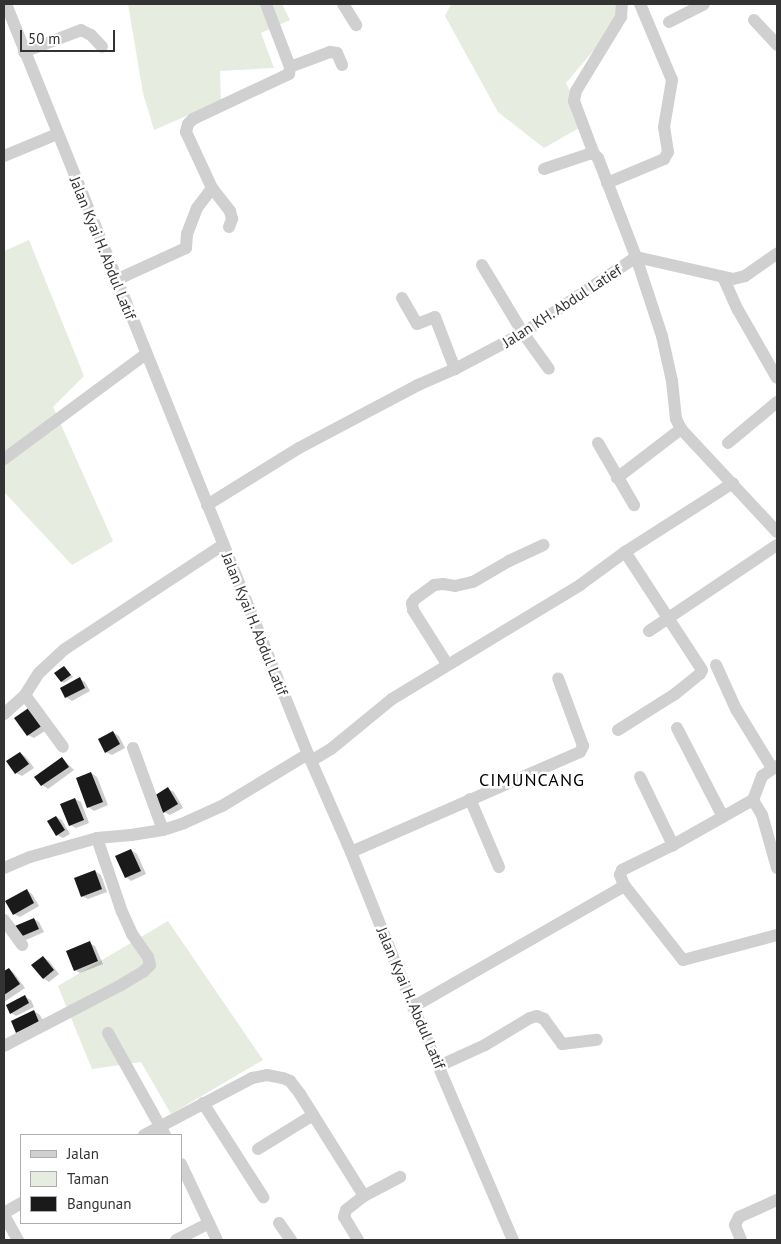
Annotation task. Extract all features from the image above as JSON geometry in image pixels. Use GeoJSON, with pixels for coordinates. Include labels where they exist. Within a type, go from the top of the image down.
{"type":"FeatureCollection","features":[{"type":"Feature","properties":{"kind":"street","name":"Jalan Kyai H. Abdul Latif"},"geometry":{"type":"LineString","coordinates":[[6,4],[223,545],[351,852],[413,1007],[440,1066],[512,1240]]}},
{"type":"Feature","properties":{"kind":"street"},"geometry":{"type":"LineString","coordinates":[[229,227],[232,219],[230,211],[212,188],[186,132],[188,124],[193,118],[289,74],[290,67],[266,4]]}},
{"type":"Feature","properties":{"kind":"street"},"geometry":{"type":"LineString","coordinates":[[343,4],[356,25]]}},
{"type":"Feature","properties":{"kind":"street"},"geometry":{"type":"LineString","coordinates":[[622,4],[621,16],[576,91],[574,101],[636,257],[733,279],[745,276],[777,254]]}},
{"type":"Feature","properties":{"kind":"street"},"geometry":{"type":"LineString","coordinates":[[607,183],[664,158],[668,152],[664,127],[672,80],[640,4]]}},
{"type":"Feature","properties":{"kind":"street"},"geometry":{"type":"LineString","coordinates":[[669,22],[704,4]]}},
{"type":"Feature","properties":{"kind":"street"},"geometry":{"type":"LineString","coordinates":[[754,20],[777,45]]}},
{"type":"Feature","properties":{"kind":"street"},"geometry":{"type":"LineString","coordinates":[[24,52],[81,30],[91,35],[102,47]]}},
{"type":"Feature","properties":{"kind":"street"},"geometry":{"type":"LineString","coordinates":[[290,67],[330,52],[337,53],[342,65]]}},
{"type":"Feature","properties":{"kind":"street"},"geometry":{"type":"LineString","coordinates":[[4,156],[57,134]]}},
{"type":"Feature","properties":{"kind":"street"},"geometry":{"type":"LineString","coordinates":[[544,169],[594,154]]}},
{"type":"Feature","properties":{"kind":"street"},"geometry":{"type":"LineString","coordinates":[[116,280],[186,248],[187,234],[197,208],[212,188]]}},
{"type":"Feature","properties":{"kind":"street","name":"Jalan KH. Abdul Latief"},"geometry":{"type":"LineString","coordinates":[[207,505],[299,448],[418,384],[455,369],[523,333],[636,257],[662,336],[672,381],[676,419],[680,428]]}},
{"type":"Feature","properties":{"kind":"street"},"geometry":{"type":"LineString","coordinates":[[482,265],[523,333],[549,369]]}},
{"type":"Feature","properties":{"kind":"street"},"geometry":{"type":"LineString","coordinates":[[724,277],[738,310],[777,378]]}},
{"type":"Feature","properties":{"kind":"street"},"geometry":{"type":"LineString","coordinates":[[402,298],[417,324],[435,316],[455,369]]}},
{"type":"Feature","properties":{"kind":"street"},"geometry":{"type":"LineString","coordinates":[[4,459],[146,354]]}},
{"type":"Feature","properties":{"kind":"street"},"geometry":{"type":"LineString","coordinates":[[728,442],[777,402]]}},
{"type":"Feature","properties":{"kind":"street"},"geometry":{"type":"LineString","coordinates":[[617,478],[680,428],[777,532]]}},
{"type":"Feature","properties":{"kind":"street"},"geometry":{"type":"LineString","coordinates":[[598,443],[634,505]]}},
{"type":"Feature","properties":{"kind":"street"},"geometry":{"type":"LineString","coordinates":[[4,868],[30,857],[97,838],[163,830],[222,806],[310,757],[331,749],[392,699],[580,585],[625,552],[733,483]]}},
{"type":"Feature","properties":{"kind":"street"},"geometry":{"type":"LineString","coordinates":[[4,714],[25,695],[39,672],[65,649],[223,545]]}},
{"type":"Feature","properties":{"kind":"street"},"geometry":{"type":"LineString","coordinates":[[447,664],[414,610],[412,603],[415,599],[434,585],[455,586],[473,582],[509,561],[544,545]]}},
{"type":"Feature","properties":{"kind":"street"},"geometry":{"type":"LineString","coordinates":[[649,631],[777,545]]}},
{"type":"Feature","properties":{"kind":"street"},"geometry":{"type":"LineString","coordinates":[[618,730],[675,694],[700,674],[701,666],[625,552]]}},
{"type":"Feature","properties":{"kind":"street"},"geometry":{"type":"LineString","coordinates":[[716,665],[736,709],[774,767],[762,776],[753,800],[673,845],[622,870],[620,876],[624,885],[683,960],[777,934]]}},
{"type":"Feature","properties":{"kind":"street"},"geometry":{"type":"LineString","coordinates":[[351,852],[574,755],[583,749],[558,678]]}},
{"type":"Feature","properties":{"kind":"street"},"geometry":{"type":"LineString","coordinates":[[25,695],[63,747]]}},
{"type":"Feature","properties":{"kind":"street"},"geometry":{"type":"LineString","coordinates":[[677,728],[723,817]]}},
{"type":"Feature","properties":{"kind":"street"},"geometry":{"type":"LineString","coordinates":[[133,748],[163,830]]}},
{"type":"Feature","properties":{"kind":"street"},"geometry":{"type":"LineString","coordinates":[[640,777],[673,845]]}},
{"type":"Feature","properties":{"kind":"street"},"geometry":{"type":"LineString","coordinates":[[470,799],[499,867]]}},
{"type":"Feature","properties":{"kind":"street"},"geometry":{"type":"LineString","coordinates":[[753,800],[762,815],[777,868]]}},
{"type":"Feature","properties":{"kind":"street"},"geometry":{"type":"LineString","coordinates":[[4,1046],[121,985],[143,972],[150,964],[148,957],[132,934],[122,912],[97,838]]}},
{"type":"Feature","properties":{"kind":"street"},"geometry":{"type":"LineString","coordinates":[[413,1007],[624,885]]}},
{"type":"Feature","properties":{"kind":"street"},"geometry":{"type":"LineString","coordinates":[[4,920],[22,945]]}},
{"type":"Feature","properties":{"kind":"street"},"geometry":{"type":"LineString","coordinates":[[440,1066],[485,1045],[530,1018],[537,1016],[544,1019],[562,1044],[597,1040]]}},
{"type":"Feature","properties":{"kind":"street"},"geometry":{"type":"LineString","coordinates":[[108,1033],[162,1131]]}},
{"type":"Feature","properties":{"kind":"street"},"geometry":{"type":"LineString","coordinates":[[148,1134],[162,1131],[203,1103],[252,1078],[267,1075],[290,1081],[364,1196]]}},
{"type":"Feature","properties":{"kind":"street"},"geometry":{"type":"LineString","coordinates":[[203,1103],[263,1197]]}},
{"type":"Feature","properties":{"kind":"street"},"geometry":{"type":"LineString","coordinates":[[258,1149],[313,1114]]}},
{"type":"Feature","properties":{"kind":"street"},"geometry":{"type":"LineString","coordinates":[[182,1166],[217,1240]]}},
{"type":"Feature","properties":{"kind":"street"},"geometry":{"type":"LineString","coordinates":[[358,1240],[344,1217],[344,1213],[364,1196],[400,1177]]}},
{"type":"Feature","properties":{"kind":"street"},"geometry":{"type":"LineString","coordinates":[[741,1240],[735,1225],[739,1217],[777,1200]]}},
{"type":"Feature","properties":{"kind":"street"},"geometry":{"type":"LineString","coordinates":[[18,1240],[4,1214],[20,1204]]}},
{"type":"Feature","properties":{"kind":"street"},"geometry":{"type":"LineString","coordinates":[[176,1240],[209,1223]]}},
{"type":"Feature","properties":{"kind":"street"},"geometry":{"type":"LineString","coordinates":[[279,1223],[290,1240]]}},
{"type":"Feature","properties":{"kind":"green space"},"geometry":{"type":"Polygon","coordinates":[[[128,4],[282,4],[290,20],[261,33],[274,68],[220,71],[221,101],[154,130],[143,93],[128,4]]]}},
{"type":"Feature","properties":{"kind":"green space"},"geometry":{"type":"Polygon","coordinates":[[[451,4],[620,4],[610,31],[566,83],[586,124],[544,148],[498,112],[445,16],[451,4]]]}},
{"type":"Feature","properties":{"kind":"green space"},"geometry":{"type":"Polygon","coordinates":[[[29,240],[84,376],[53,407],[113,541],[72,565],[4,492],[4,251],[29,240]]]}},
{"type":"Feature","properties":{"kind":"green space"},"geometry":{"type":"Polygon","coordinates":[[[168,921],[263,1060],[171,1114],[141,1062],[92,1069],[58,986],[168,921]]]}},
{"type":"Feature","properties":{"kind":"building"},"geometry":{"type":"Polygon","coordinates":[[[64,666],[71,675],[61,682],[54,673],[64,666]]]}},
{"type":"Feature","properties":{"kind":"building"},"geometry":{"type":"Polygon","coordinates":[[[80,677],[85,688],[65,698],[60,688],[80,677]]]}},
{"type":"Feature","properties":{"kind":"building"},"geometry":{"type":"Polygon","coordinates":[[[30,707],[43,725],[27,736],[14,718],[30,707]]]}},
{"type":"Feature","properties":{"kind":"building"},"geometry":{"type":"Polygon","coordinates":[[[113,731],[120,744],[105,753],[98,739],[113,731]]]}},
{"type":"Feature","properties":{"kind":"building"},"geometry":{"type":"Polygon","coordinates":[[[20,752],[29,764],[15,774],[6,761],[20,752]]]}},
{"type":"Feature","properties":{"kind":"building"},"geometry":{"type":"Polygon","coordinates":[[[62,757],[69,767],[41,786],[34,777],[62,757]]]}},
{"type":"Feature","properties":{"kind":"building"},"geometry":{"type":"Polygon","coordinates":[[[91,772],[103,802],[87,808],[76,778],[91,772]]]}},
{"type":"Feature","properties":{"kind":"building"},"geometry":{"type":"Polygon","coordinates":[[[168,787],[178,804],[163,813],[154,796],[168,787]]]}},
{"type":"Feature","properties":{"kind":"building"},"geometry":{"type":"Polygon","coordinates":[[[75,798],[84,820],[69,826],[60,804],[75,798]]]}},
{"type":"Feature","properties":{"kind":"building"},"geometry":{"type":"Polygon","coordinates":[[[56,816],[65,830],[56,836],[47,821],[56,816]]]}},
{"type":"Feature","properties":{"kind":"building"},"geometry":{"type":"Polygon","coordinates":[[[131,849],[141,871],[125,878],[115,856],[131,849]]]}},
{"type":"Feature","properties":{"kind":"building"},"geometry":{"type":"Polygon","coordinates":[[[95,870],[102,889],[81,897],[74,878],[95,870]]]}},
{"type":"Feature","properties":{"kind":"building"},"geometry":{"type":"Polygon","coordinates":[[[27,889],[34,903],[13,915],[5,901],[27,889]]]}},
{"type":"Feature","properties":{"kind":"building"},"geometry":{"type":"Polygon","coordinates":[[[34,918],[39,929],[20,937],[15,926],[34,918]]]}},
{"type":"Feature","properties":{"kind":"building"},"geometry":{"type":"Polygon","coordinates":[[[90,941],[98,961],[74,971],[66,951],[90,941]]]}},
{"type":"Feature","properties":{"kind":"building"},"geometry":{"type":"Polygon","coordinates":[[[43,956],[54,970],[43,979],[31,965],[43,956]]]}},
{"type":"Feature","properties":{"kind":"building"},"geometry":{"type":"Polygon","coordinates":[[[9,968],[20,984],[4,995],[4,971],[9,968]]]}},
{"type":"Feature","properties":{"kind":"building"},"geometry":{"type":"Polygon","coordinates":[[[25,995],[29,1003],[10,1014],[6,1005],[25,995]]]}},
{"type":"Feature","properties":{"kind":"building"},"geometry":{"type":"Polygon","coordinates":[[[34,1010],[39,1022],[16,1033],[11,1021],[34,1010]]]}},
{"type":"Feature","properties":{"kind":"district","name":"CIMUNCANG"},"geometry":{"type":"Point","coordinates":[532,780]}}]}
